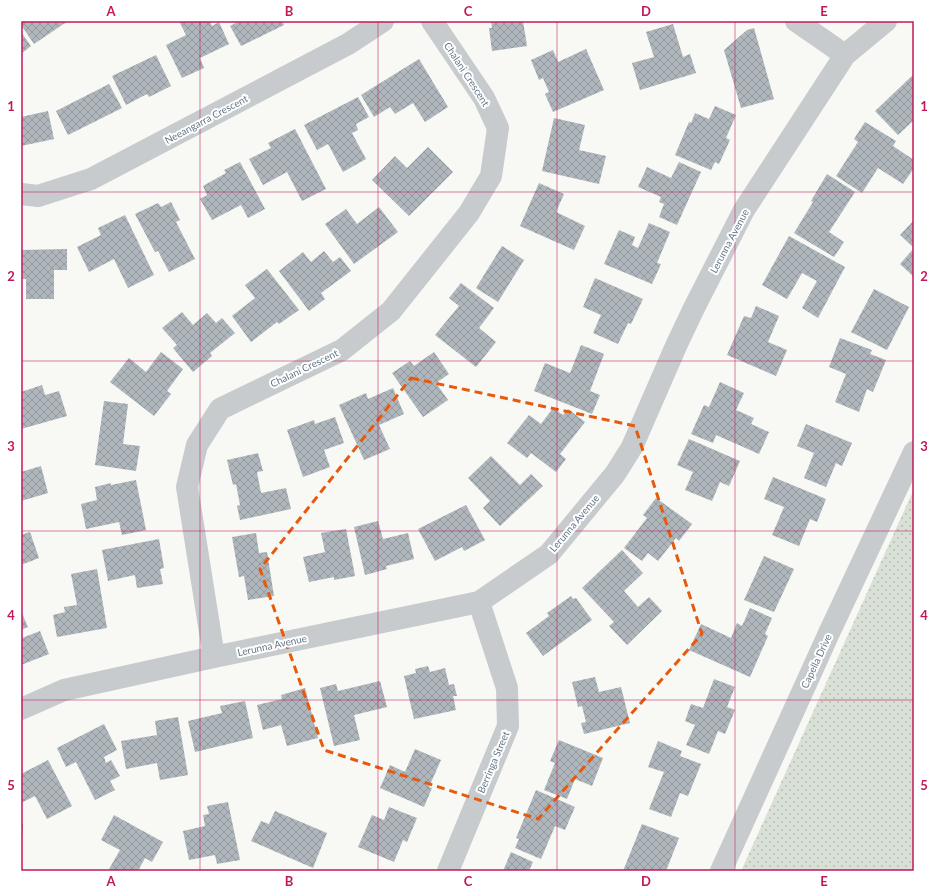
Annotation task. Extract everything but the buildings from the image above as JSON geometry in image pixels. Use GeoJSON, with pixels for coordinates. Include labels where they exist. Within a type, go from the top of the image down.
{"type":"FeatureCollection","features":[{"type":"Feature","properties":{"kind":"street","name":"Neeangarra Crescent"},"geometry":{"type":"LineString","coordinates":[[21,194],[38,196],[91,179],[348,44],[383,21]]}},
{"type":"Feature","properties":{"kind":"street","name":"Chalani Crescent"},"geometry":{"type":"LineString","coordinates":[[214,657],[187,487],[197,445],[220,409],[342,350],[391,311],[469,213],[491,176],[498,128],[484,98],[432,21]]}},
{"type":"Feature","properties":{"kind":"street"},"geometry":{"type":"LineString","coordinates":[[796,21],[845,56]]}},
{"type":"Feature","properties":{"kind":"street","name":"Lerunna Avenue"},"geometry":{"type":"LineString","coordinates":[[21,709],[64,690],[479,602],[549,554],[615,474],[632,447],[691,314],[744,210],[845,56],[886,21]]}},
{"type":"Feature","properties":{"kind":"street","name":"Capella Drive"},"geometry":{"type":"LineString","coordinates":[[721,871],[829,633],[914,452]]}},
{"type":"Feature","properties":{"kind":"street","name":"Berringa Street"},"geometry":{"type":"LineString","coordinates":[[448,871],[508,726],[507,688],[479,602]]}},
{"type":"Feature","properties":{"kind":"highlighted area"},"geometry":{"type":"Polygon","coordinates":[[[411,378],[635,426],[702,634],[538,819],[324,750],[260,569],[411,378]]]}},
{"type":"Feature","properties":{"kind":"shaded area"},"geometry":{"type":"Polygon","coordinates":[[[914,489],[914,871],[741,871],[914,489]]]}}]}
